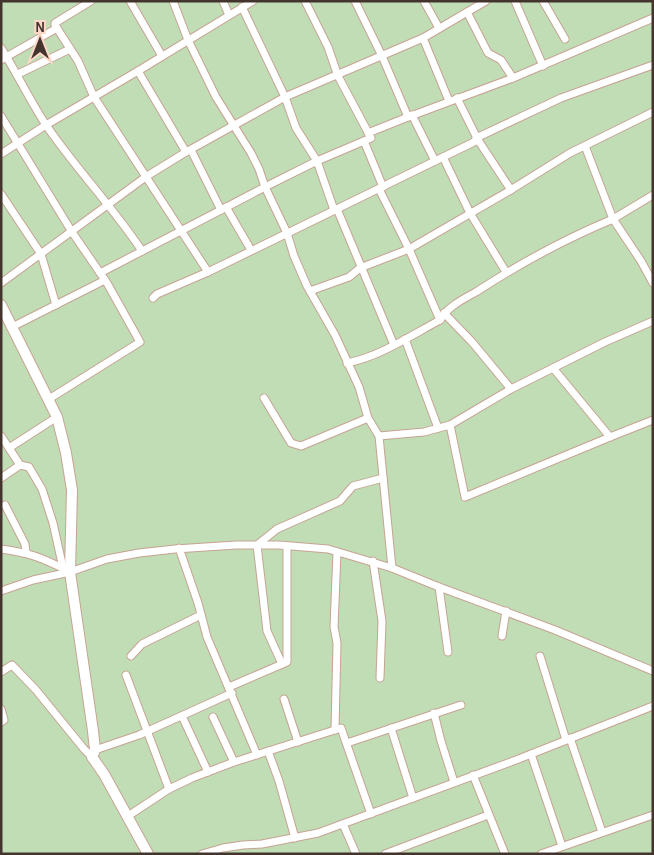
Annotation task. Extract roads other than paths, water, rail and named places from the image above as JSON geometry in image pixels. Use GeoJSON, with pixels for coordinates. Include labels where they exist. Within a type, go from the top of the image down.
{"type":"FeatureCollection","features":[{"type":"Feature","properties":{"kind":"street"},"geometry":{"type":"LineString","coordinates":[[92,1],[55,23],[57,28],[78,61],[94,96],[208,272]]}},
{"type":"Feature","properties":{"kind":"street"},"geometry":{"type":"LineString","coordinates":[[130,1],[162,56]]}},
{"type":"Feature","properties":{"kind":"street"},"geometry":{"type":"LineString","coordinates":[[173,1],[188,40],[216,98],[251,153],[287,233],[294,256],[359,387],[368,418],[379,436],[392,568]]}},
{"type":"Feature","properties":{"kind":"street"},"geometry":{"type":"LineString","coordinates":[[223,1],[229,15]]}},
{"type":"Feature","properties":{"kind":"street"},"geometry":{"type":"LineString","coordinates":[[1,154],[253,1]]}},
{"type":"Feature","properties":{"kind":"street"},"geometry":{"type":"LineString","coordinates":[[100,273],[317,161],[371,138],[338,76],[328,47],[305,1]]}},
{"type":"Feature","properties":{"kind":"street"},"geometry":{"type":"LineString","coordinates":[[355,1],[410,116],[435,161]]}},
{"type":"Feature","properties":{"kind":"street"},"geometry":{"type":"LineString","coordinates":[[424,1],[439,28]]}},
{"type":"Feature","properties":{"kind":"street"},"geometry":{"type":"LineString","coordinates":[[1,283],[147,176],[188,151],[285,98],[423,38],[486,1]]}},
{"type":"Feature","properties":{"kind":"street"},"geometry":{"type":"LineString","coordinates":[[515,1],[543,66]]}},
{"type":"Feature","properties":{"kind":"street"},"geometry":{"type":"LineString","coordinates":[[543,1],[565,39]]}},
{"type":"Feature","properties":{"kind":"street"},"geometry":{"type":"LineString","coordinates":[[242,7],[285,98],[296,128],[317,161],[335,210],[394,345]]}},
{"type":"Feature","properties":{"kind":"street"},"geometry":{"type":"LineString","coordinates":[[467,12],[488,53],[501,60],[513,78]]}},
{"type":"Feature","properties":{"kind":"street"},"geometry":{"type":"LineString","coordinates":[[368,132],[513,78],[653,18]]}},
{"type":"Feature","properties":{"kind":"street"},"geometry":{"type":"LineString","coordinates":[[4,58],[57,28]]}},
{"type":"Feature","properties":{"kind":"street"},"geometry":{"type":"LineString","coordinates":[[423,38],[449,101]]}},
{"type":"Feature","properties":{"kind":"street"},"geometry":{"type":"LineString","coordinates":[[1,48],[4,58],[18,74],[46,125],[125,226],[142,251]]}},
{"type":"Feature","properties":{"kind":"street"},"geometry":{"type":"LineString","coordinates":[[18,74],[70,49]]}},
{"type":"Feature","properties":{"kind":"street"},"geometry":{"type":"LineString","coordinates":[[152,298],[381,188],[561,98],[653,65]]}},
{"type":"Feature","properties":{"kind":"street"},"geometry":{"type":"LineString","coordinates":[[138,71],[251,250]]}},
{"type":"Feature","properties":{"kind":"street"},"geometry":{"type":"LineString","coordinates":[[457,98],[477,139],[511,190]]}},
{"type":"Feature","properties":{"kind":"street"},"geometry":{"type":"LineString","coordinates":[[310,291],[349,276],[360,268],[409,249],[511,190],[570,153],[653,112]]}},
{"type":"Feature","properties":{"kind":"street"},"geometry":{"type":"LineString","coordinates":[[1,116],[72,232],[105,280],[140,342],[49,399]]}},
{"type":"Feature","properties":{"kind":"street"},"geometry":{"type":"LineString","coordinates":[[364,141],[381,188],[442,317],[472,342],[511,389]]}},
{"type":"Feature","properties":{"kind":"street"},"geometry":{"type":"LineString","coordinates":[[585,146],[613,220],[641,261],[653,283]]}},
{"type":"Feature","properties":{"kind":"street"},"geometry":{"type":"LineString","coordinates":[[443,157],[470,213],[506,272]]}},
{"type":"Feature","properties":{"kind":"street"},"geometry":{"type":"LineString","coordinates":[[1,194],[41,254],[56,305]]}},
{"type":"Feature","properties":{"kind":"street"},"geometry":{"type":"LineString","coordinates":[[347,362],[359,360],[405,339],[442,317],[506,272],[587,230],[613,220],[653,195]]}},
{"type":"Feature","properties":{"kind":"street"},"geometry":{"type":"LineString","coordinates":[[12,326],[105,280]]}},
{"type":"Feature","properties":{"kind":"street"},"geometry":{"type":"LineString","coordinates":[[1,305],[58,417],[72,490],[67,570]]}},
{"type":"Feature","properties":{"kind":"street"},"geometry":{"type":"LineString","coordinates":[[379,436],[424,432],[450,426],[511,389],[653,320]]}},
{"type":"Feature","properties":{"kind":"street"},"geometry":{"type":"LineString","coordinates":[[405,339],[438,428]]}},
{"type":"Feature","properties":{"kind":"street"},"geometry":{"type":"LineString","coordinates":[[553,368],[610,437]]}},
{"type":"Feature","properties":{"kind":"street"},"geometry":{"type":"LineString","coordinates":[[264,398],[291,443],[301,446],[368,418]]}},
{"type":"Feature","properties":{"kind":"street"},"geometry":{"type":"LineString","coordinates":[[9,448],[58,417]]}},
{"type":"Feature","properties":{"kind":"street"},"geometry":{"type":"LineString","coordinates":[[450,426],[465,497],[653,420]]}},
{"type":"Feature","properties":{"kind":"street"},"geometry":{"type":"LineString","coordinates":[[1,436],[20,465],[29,467],[42,489],[67,570],[94,754],[148,854]]}},
{"type":"Feature","properties":{"kind":"street"},"geometry":{"type":"LineString","coordinates":[[1,478],[20,465]]}},
{"type":"Feature","properties":{"kind":"street"},"geometry":{"type":"LineString","coordinates":[[257,545],[278,529],[340,501],[353,486],[383,478]]}},
{"type":"Feature","properties":{"kind":"street"},"geometry":{"type":"LineString","coordinates":[[6,505],[25,544],[26,552]]}},
{"type":"Feature","properties":{"kind":"street"},"geometry":{"type":"LineString","coordinates":[[1,591],[32,580],[107,559],[179,548],[257,545],[287,546],[337,552],[373,561],[506,611],[653,672]]}},
{"type":"Feature","properties":{"kind":"street"},"geometry":{"type":"LineString","coordinates":[[257,545],[267,631],[282,664]]}},
{"type":"Feature","properties":{"kind":"street"},"geometry":{"type":"LineString","coordinates":[[1,672],[12,665],[36,690],[84,749],[94,754],[147,732],[287,662],[287,546]]}},
{"type":"Feature","properties":{"kind":"street"},"geometry":{"type":"LineString","coordinates":[[179,548],[207,637],[257,755]]}},
{"type":"Feature","properties":{"kind":"street"},"geometry":{"type":"LineString","coordinates":[[1,549],[26,552],[67,570]]}},
{"type":"Feature","properties":{"kind":"street"},"geometry":{"type":"LineString","coordinates":[[335,730],[337,661],[334,627],[337,552]]}},
{"type":"Feature","properties":{"kind":"street"},"geometry":{"type":"LineString","coordinates":[[373,561],[382,621],[380,678]]}},
{"type":"Feature","properties":{"kind":"street"},"geometry":{"type":"LineString","coordinates":[[438,587],[448,652]]}},
{"type":"Feature","properties":{"kind":"street"},"geometry":{"type":"LineString","coordinates":[[502,636],[506,611]]}},
{"type":"Feature","properties":{"kind":"street"},"geometry":{"type":"LineString","coordinates":[[131,656],[142,644],[201,615]]}},
{"type":"Feature","properties":{"kind":"street"},"geometry":{"type":"LineString","coordinates":[[540,656],[602,832]]}},
{"type":"Feature","properties":{"kind":"street"},"geometry":{"type":"LineString","coordinates":[[126,676],[169,789]]}},
{"type":"Feature","properties":{"kind":"street"},"geometry":{"type":"LineString","coordinates":[[284,699],[298,742]]}},
{"type":"Feature","properties":{"kind":"street"},"geometry":{"type":"LineString","coordinates":[[347,743],[461,705]]}},
{"type":"Feature","properties":{"kind":"street"},"geometry":{"type":"LineString","coordinates":[[202,854],[243,845],[296,838],[344,824],[653,706]]}},
{"type":"Feature","properties":{"kind":"street"},"geometry":{"type":"LineString","coordinates":[[1,709],[4,720],[1,722]]}},
{"type":"Feature","properties":{"kind":"street"},"geometry":{"type":"LineString","coordinates":[[434,714],[454,782]]}},
{"type":"Feature","properties":{"kind":"street"},"geometry":{"type":"LineString","coordinates":[[182,716],[208,772]]}},
{"type":"Feature","properties":{"kind":"street"},"geometry":{"type":"LineString","coordinates":[[213,717],[234,762]]}},
{"type":"Feature","properties":{"kind":"street"},"geometry":{"type":"LineString","coordinates":[[128,816],[169,789],[208,772],[341,728],[370,814]]}},
{"type":"Feature","properties":{"kind":"street"},"geometry":{"type":"LineString","coordinates":[[391,728],[413,798]]}},
{"type":"Feature","properties":{"kind":"street"},"geometry":{"type":"LineString","coordinates":[[268,751],[296,838]]}},
{"type":"Feature","properties":{"kind":"street"},"geometry":{"type":"LineString","coordinates":[[531,754],[562,846]]}},
{"type":"Feature","properties":{"kind":"street"},"geometry":{"type":"LineString","coordinates":[[473,775],[505,854]]}},
{"type":"Feature","properties":{"kind":"street"},"geometry":{"type":"LineString","coordinates":[[385,854],[397,852],[488,815]]}},
{"type":"Feature","properties":{"kind":"street"},"geometry":{"type":"LineString","coordinates":[[541,854],[653,815]]}},
{"type":"Feature","properties":{"kind":"street"},"geometry":{"type":"LineString","coordinates":[[344,824],[356,854]]}}]}
